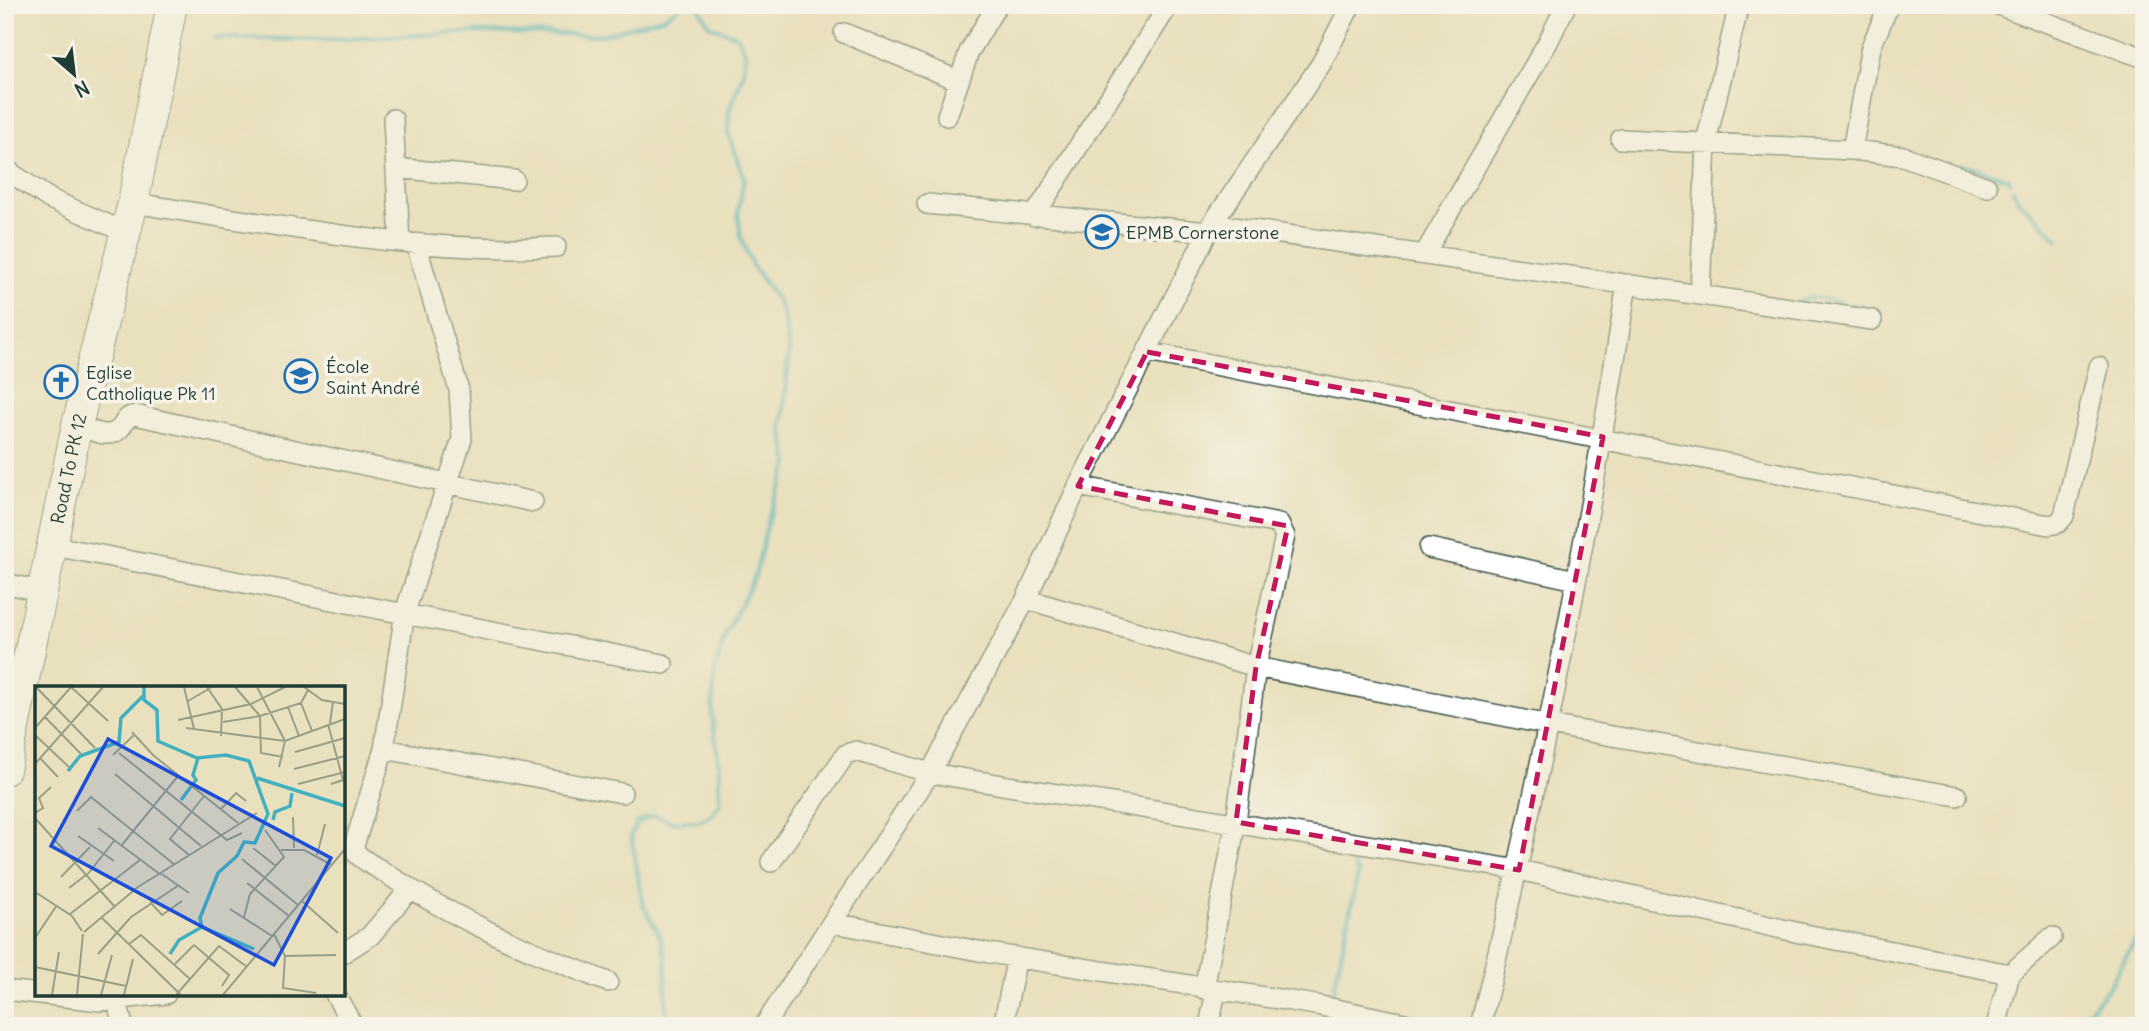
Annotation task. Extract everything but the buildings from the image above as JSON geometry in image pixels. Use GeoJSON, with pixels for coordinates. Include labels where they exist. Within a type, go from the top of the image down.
{"type":"FeatureCollection","features":[{"type":"Feature","properties":{"kind":"main road","name":"Road To PK 12"},"geometry":{"type":"LineString","coordinates":[[5,770],[54,546],[77,425],[127,233],[172,5]]}},
{"type":"Feature","properties":{"kind":"street"},"geometry":{"type":"LineString","coordinates":[[947,116],[957,80],[969,52],[997,5]]}},
{"type":"Feature","properties":{"kind":"street"},"geometry":{"type":"LineString","coordinates":[[1034,216],[1169,5]]}},
{"type":"Feature","properties":{"kind":"street"},"geometry":{"type":"LineString","coordinates":[[764,1026],[930,773],[1026,599],[1078,486],[1210,228],[1321,65],[1351,5]]}},
{"type":"Feature","properties":{"kind":"street"},"geometry":{"type":"LineString","coordinates":[[1424,255],[1548,42],[1566,5]]}},
{"type":"Feature","properties":{"kind":"street"},"geometry":{"type":"LineString","coordinates":[[1700,295],[1706,142],[1739,5]]}},
{"type":"Feature","properties":{"kind":"street"},"geometry":{"type":"LineString","coordinates":[[1852,150],[1871,47],[1889,5]]}},
{"type":"Feature","properties":{"kind":"street"},"geometry":{"type":"LineString","coordinates":[[1998,5],[2143,56]]}},
{"type":"Feature","properties":{"kind":"street"},"geometry":{"type":"LineString","coordinates":[[844,33],[957,80]]}},
{"type":"Feature","properties":{"kind":"street"},"geometry":{"type":"LineString","coordinates":[[393,119],[396,168],[408,243],[459,390],[463,417],[462,439],[405,612],[384,749],[354,849],[410,889],[503,939],[608,982]]}},
{"type":"Feature","properties":{"kind":"street"},"geometry":{"type":"LineString","coordinates":[[1621,139],[1852,150],[1912,159],[1987,187]]}},
{"type":"Feature","properties":{"kind":"street"},"geometry":{"type":"LineString","coordinates":[[396,168],[514,180]]}},
{"type":"Feature","properties":{"kind":"street"},"geometry":{"type":"LineString","coordinates":[[5,169],[68,208],[127,233]]}},
{"type":"Feature","properties":{"kind":"street"},"geometry":{"type":"LineString","coordinates":[[133,203],[408,243],[512,249],[556,247]]}},
{"type":"Feature","properties":{"kind":"street"},"geometry":{"type":"LineString","coordinates":[[928,204],[1034,216],[1210,228],[1424,255],[1872,320]]}},
{"type":"Feature","properties":{"kind":"street"},"geometry":{"type":"LineString","coordinates":[[1480,1026],[1519,870],[1549,725],[1603,438],[1627,284]]}},
{"type":"Feature","properties":{"kind":"street"},"geometry":{"type":"LineString","coordinates":[[1147,352],[2049,525],[2058,523],[2064,516],[2099,367]]}},
{"type":"Feature","properties":{"kind":"street"},"geometry":{"type":"LineString","coordinates":[[77,425],[107,435],[118,431],[127,418],[135,415],[533,502]]}},
{"type":"Feature","properties":{"kind":"street"},"geometry":{"type":"LineString","coordinates":[[1078,486],[1279,524],[1284,529],[1285,536],[1256,667],[1210,990],[1209,1026]]}},
{"type":"Feature","properties":{"kind":"street"},"geometry":{"type":"LineString","coordinates":[[54,546],[663,664]]}},
{"type":"Feature","properties":{"kind":"street"},"geometry":{"type":"LineString","coordinates":[[1429,548],[1576,580]]}},
{"type":"Feature","properties":{"kind":"street"},"geometry":{"type":"LineString","coordinates":[[5,583],[43,592]]}},
{"type":"Feature","properties":{"kind":"street"},"geometry":{"type":"LineString","coordinates":[[1026,599],[1256,667],[1549,725],[1956,796]]}},
{"type":"Feature","properties":{"kind":"street"},"geometry":{"type":"LineString","coordinates":[[384,749],[622,793]]}},
{"type":"Feature","properties":{"kind":"street"},"geometry":{"type":"LineString","coordinates":[[771,862],[850,752],[930,773],[1519,870],[1800,933],[2010,974]]}},
{"type":"Feature","properties":{"kind":"street"},"geometry":{"type":"LineString","coordinates":[[345,952],[370,936],[410,889]]}},
{"type":"Feature","properties":{"kind":"street"},"geometry":{"type":"LineString","coordinates":[[834,923],[1210,990],[1356,1012],[1419,1026]]}},
{"type":"Feature","properties":{"kind":"street"},"geometry":{"type":"LineString","coordinates":[[1996,1026],[2010,974],[2052,937]]}},
{"type":"Feature","properties":{"kind":"street"},"geometry":{"type":"LineString","coordinates":[[1003,1026],[1017,957]]}},
{"type":"Feature","properties":{"kind":"street"},"geometry":{"type":"LineString","coordinates":[[5,990],[35,994]]}},
{"type":"Feature","properties":{"kind":"street"},"geometry":{"type":"LineString","coordinates":[[46,996],[117,1001],[152,996]]}},
{"type":"Feature","properties":{"kind":"street"},"geometry":{"type":"LineString","coordinates":[[336,996],[353,1026]]}},
{"type":"Feature","properties":{"kind":"street"},"geometry":{"type":"LineString","coordinates":[[117,1001],[123,1026]]}},
{"type":"Feature","properties":{"kind":"highlighted area"},"geometry":{"type":"Polygon","coordinates":[[[1147,352],[1603,437],[1519,870],[1236,822],[1256,667],[1288,526],[1078,486],[1147,352]]]}},
{"type":"Feature","properties":{"kind":"waterway"},"geometry":{"type":"LineString","coordinates":[[215,38],[326,40],[477,32],[602,35],[665,17],[682,5]]}},
{"type":"Feature","properties":{"kind":"waterway"},"geometry":{"type":"LineString","coordinates":[[666,1026],[666,957],[660,936],[643,905],[631,835],[637,823],[647,818],[655,816],[673,822],[699,821],[711,815],[720,803],[719,765],[712,716],[715,668],[726,633],[755,576],[768,521],[789,463],[782,429],[789,352],[784,317],[779,303],[752,265],[741,238],[738,214],[744,178],[728,133],[729,111],[743,74],[746,54],[737,36],[710,26],[697,5]]}},
{"type":"Feature","properties":{"kind":"waterway"},"geometry":{"type":"LineString","coordinates":[[1962,165],[2009,179],[2010,182]]}},
{"type":"Feature","properties":{"kind":"waterway"},"geometry":{"type":"LineString","coordinates":[[2013,190],[2019,201],[2058,239]]}},
{"type":"Feature","properties":{"kind":"waterway"},"geometry":{"type":"LineString","coordinates":[[1798,303],[1810,297],[1840,302]]}},
{"type":"Feature","properties":{"kind":"waterway"},"geometry":{"type":"LineString","coordinates":[[1851,304],[1866,307]]}},
{"type":"Feature","properties":{"kind":"waterway"},"geometry":{"type":"LineString","coordinates":[[1331,1003],[1358,874],[1351,860]]}},
{"type":"Feature","properties":{"kind":"waterway"},"geometry":{"type":"LineString","coordinates":[[2075,1026],[2109,987],[2144,925]]}},
{"type":"Feature","properties":{"kind":"waterway"},"geometry":{"type":"LineString","coordinates":[[1332,1013],[1332,1026]]}},
{"type":"Feature","properties":{"kind":"place","name":"EPMB Cornerstone"},"geometry":{"type":"Point","coordinates":[1102,232]}},
{"type":"Feature","properties":{"kind":"place","name":"École Saint André"},"geometry":{"type":"Point","coordinates":[301,376]}},
{"type":"Feature","properties":{"kind":"place","name":"Eglise Catholique Pk 11"},"geometry":{"type":"Point","coordinates":[61,382]}}]}
